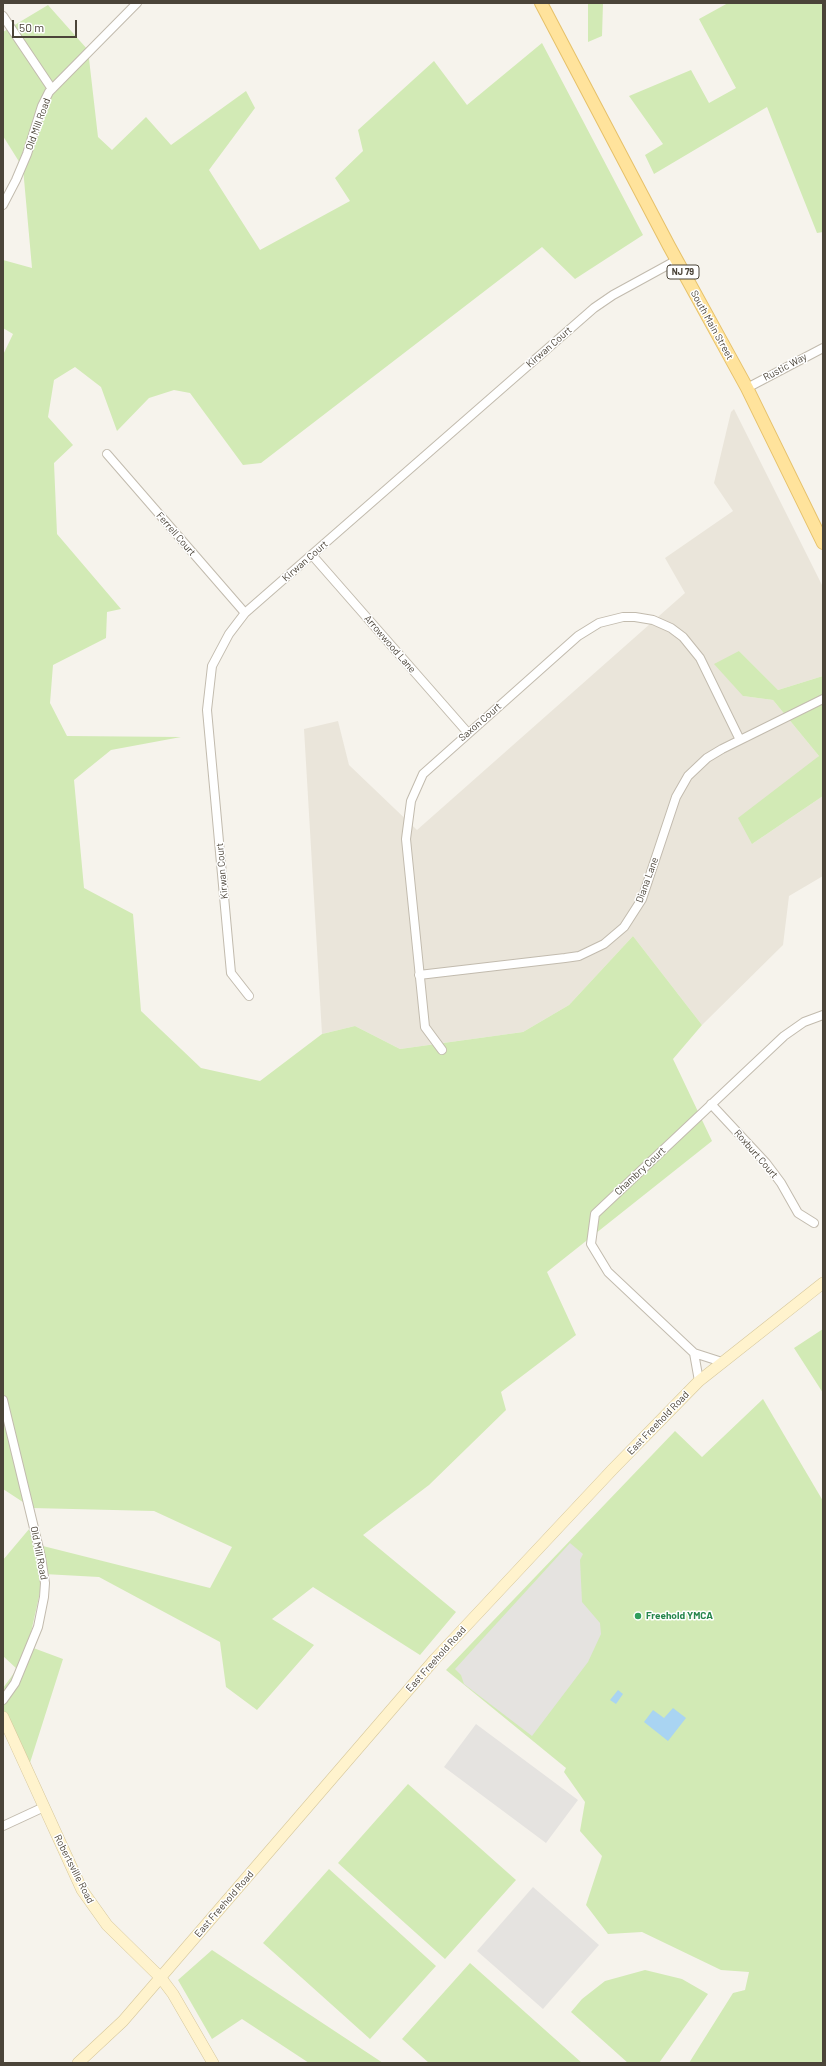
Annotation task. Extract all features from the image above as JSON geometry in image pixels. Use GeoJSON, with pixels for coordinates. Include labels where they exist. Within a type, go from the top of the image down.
{"type":"FeatureCollection","features":[{"type":"Feature","properties":{"kind":"main road","name":"South Main Street"},"geometry":{"type":"LineString","coordinates":[[541,3],[677,260],[747,388],[823,543]]}},
{"type":"Feature","properties":{"kind":"main road","name":"East Freehold Road"},"geometry":{"type":"LineString","coordinates":[[78,2063],[123,2021],[435,1659],[612,1470],[699,1381],[823,1283]]}},
{"type":"Feature","properties":{"kind":"main road","name":"Robertsville Road"},"geometry":{"type":"LineString","coordinates":[[3,1717],[74,1874],[91,1904],[107,1925],[161,1978],[180,2003],[213,2063]]}},
{"type":"Feature","properties":{"kind":"street","name":"Old Mill Road"},"geometry":{"type":"LineString","coordinates":[[3,204],[16,180],[27,154],[42,106],[52,89],[137,3]]}},
{"type":"Feature","properties":{"kind":"street"},"geometry":{"type":"LineString","coordinates":[[3,16],[52,89]]}},
{"type":"Feature","properties":{"kind":"street","name":"Kirwan Court"},"geometry":{"type":"LineString","coordinates":[[249,996],[232,973],[207,710],[212,666],[229,634],[245,613],[594,308],[613,295],[677,260]]}},
{"type":"Feature","properties":{"kind":"street","name":"Rustic Way"},"geometry":{"type":"LineString","coordinates":[[747,388],[823,348]]}},
{"type":"Feature","properties":{"kind":"street","name":"Ferrell Court"},"geometry":{"type":"LineString","coordinates":[[107,454],[245,613]]}},
{"type":"Feature","properties":{"kind":"street","name":"Arrowwood Lane"},"geometry":{"type":"LineString","coordinates":[[312,555],[468,733]]}},
{"type":"Feature","properties":{"kind":"street","name":"Saxon Court"},"geometry":{"type":"LineString","coordinates":[[442,1050],[425,1026],[406,839],[411,801],[423,774],[588,629],[611,619],[635,617],[653,620],[671,628],[689,643],[700,658],[740,740]]}},
{"type":"Feature","properties":{"kind":"street","name":"Diana Lane"},"geometry":{"type":"LineString","coordinates":[[419,975],[579,956],[604,944],[624,928],[642,899],[681,787],[693,771],[707,758],[823,698]]}},
{"type":"Feature","properties":{"kind":"street","name":"Chambry Court"},"geometry":{"type":"LineString","coordinates":[[722,1362],[694,1353],[608,1272],[591,1244],[595,1214],[794,1027],[823,1014]]}},
{"type":"Feature","properties":{"kind":"street","name":"Roxburt Court"},"geometry":{"type":"LineString","coordinates":[[711,1104],[766,1163],[781,1183],[798,1213],[814,1223]]}},
{"type":"Feature","properties":{"kind":"street"},"geometry":{"type":"LineString","coordinates":[[694,1353],[699,1381]]}},
{"type":"Feature","properties":{"kind":"street","name":"Old Mill Road"},"geometry":{"type":"LineString","coordinates":[[3,1400],[41,1557],[45,1583],[44,1597],[38,1627],[15,1683],[3,1700]]}},
{"type":"Feature","properties":{"kind":"street"},"geometry":{"type":"LineString","coordinates":[[3,1826],[44,1807]]}},
{"type":"Feature","properties":{"kind":"shaded area"},"geometry":{"type":"Polygon","coordinates":[[[734,409],[823,587],[823,676],[778,690],[739,651],[743,696],[773,700],[819,756],[752,844],[823,796],[823,876],[789,896],[783,945],[702,1025],[633,936],[569,1005],[523,1032],[400,1049],[355,1026],[322,1034],[304,729],[338,721],[349,765],[417,830],[685,593],[665,558],[733,511],[714,483],[731,412],[734,409]]]}},
{"type":"Feature","properties":{"kind":"shaded area"},"geometry":{"type":"Polygon","coordinates":[[[570,1543],[583,1554],[580,1560],[582,1602],[600,1623],[601,1634],[588,1662],[532,1736],[464,1684],[461,1675],[455,1669],[570,1543]]]}},
{"type":"Feature","properties":{"kind":"shaded area"},"geometry":{"type":"Polygon","coordinates":[[[476,1724],[578,1800],[546,1843],[444,1767],[476,1724]]]}},
{"type":"Feature","properties":{"kind":"shaded area"},"geometry":{"type":"Polygon","coordinates":[[[533,1887],[599,1945],[543,2009],[477,1951],[533,1887]]]}},
{"type":"Feature","properties":{"kind":"green space"},"geometry":{"type":"Polygon","coordinates":[[[588,3],[603,3],[602,36],[588,42],[588,3]]]}},
{"type":"Feature","properties":{"kind":"green space"},"geometry":{"type":"Polygon","coordinates":[[[728,3],[823,3],[823,232],[817,233],[767,107],[654,174],[645,155],[663,144],[629,96],[691,70],[709,103],[736,88],[699,19],[728,3]]]}},
{"type":"Feature","properties":{"kind":"green space"},"geometry":{"type":"Polygon","coordinates":[[[48,5],[88,50],[98,137],[112,150],[146,117],[171,145],[246,91],[255,108],[209,170],[260,250],[350,201],[335,178],[363,151],[358,130],[434,61],[467,105],[542,43],[643,235],[575,279],[542,247],[261,463],[243,465],[190,393],[174,390],[149,398],[117,431],[101,387],[75,367],[54,380],[48,417],[73,445],[54,463],[57,534],[121,609],[107,612],[106,638],[53,665],[50,703],[67,736],[181,737],[111,750],[74,780],[84,888],[133,914],[141,1011],[201,1068],[260,1081],[322,1034],[355,1026],[400,1049],[523,1032],[569,1005],[633,936],[702,1025],[673,1059],[712,1141],[547,1272],[576,1335],[501,1392],[506,1410],[429,1485],[363,1535],[456,1612],[420,1655],[313,1587],[272,1619],[314,1645],[257,1710],[226,1687],[220,1642],[99,1577],[44,1574],[28,1646],[63,1659],[28,1769],[3,1714],[3,1688],[17,1669],[3,1656],[3,1560],[35,1522],[39,1545],[210,1588],[232,1547],[154,1511],[32,1508],[3,1489],[3,355],[13,334],[3,328],[3,260],[32,268],[23,168],[3,136],[3,32],[48,5]]]}},
{"type":"Feature","properties":{"kind":"green space"},"geometry":{"type":"Polygon","coordinates":[[[739,651],[778,690],[823,676],[823,796],[752,844],[738,818],[819,756],[773,700],[743,696],[714,664],[739,651]]]}},
{"type":"Feature","properties":{"kind":"green space"},"geometry":{"type":"Polygon","coordinates":[[[823,1329],[823,1393],[794,1348],[823,1329]]]}},
{"type":"Feature","properties":{"kind":"green space","name":"Freehold YMCA"},"geometry":{"type":"Polygon","coordinates":[[[763,1399],[823,1501],[823,2063],[689,2063],[733,1993],[745,1990],[749,1972],[721,1970],[642,1932],[608,1934],[586,1905],[602,1856],[580,1831],[585,1802],[564,1772],[566,1768],[446,1670],[675,1431],[702,1457],[763,1399]]]}},
{"type":"Feature","properties":{"kind":"green space"},"geometry":{"type":"Polygon","coordinates":[[[408,1784],[516,1880],[445,1959],[338,1863],[408,1784]]]}},
{"type":"Feature","properties":{"kind":"green space"},"geometry":{"type":"Polygon","coordinates":[[[329,1869],[436,1966],[370,2039],[263,1943],[329,1869]]]}},
{"type":"Feature","properties":{"kind":"green space"},"geometry":{"type":"Polygon","coordinates":[[[212,1950],[383,2063],[309,2063],[242,2019],[212,2039],[178,1980],[212,1950]]]}},
{"type":"Feature","properties":{"kind":"green space"},"geometry":{"type":"Polygon","coordinates":[[[470,1963],[582,2063],[429,2063],[402,2039],[470,1963]]]}},
{"type":"Feature","properties":{"kind":"green space"},"geometry":{"type":"Polygon","coordinates":[[[645,1970],[682,1979],[708,1994],[659,2063],[628,2063],[571,2012],[582,1999],[605,1981],[645,1970]]]}},
{"type":"Feature","properties":{"kind":"water"},"geometry":{"type":"Polygon","coordinates":[[[618,1690],[623,1694],[616,1704],[610,1700],[618,1690]]]}},
{"type":"Feature","properties":{"kind":"water"},"geometry":{"type":"Polygon","coordinates":[[[673,1708],[686,1718],[668,1741],[644,1722],[653,1710],[664,1718],[673,1708]]]}},
{"type":"Feature","properties":{"kind":"place","name":"Freehold YMCA"},"geometry":{"type":"Point","coordinates":[638,1616]}}]}
